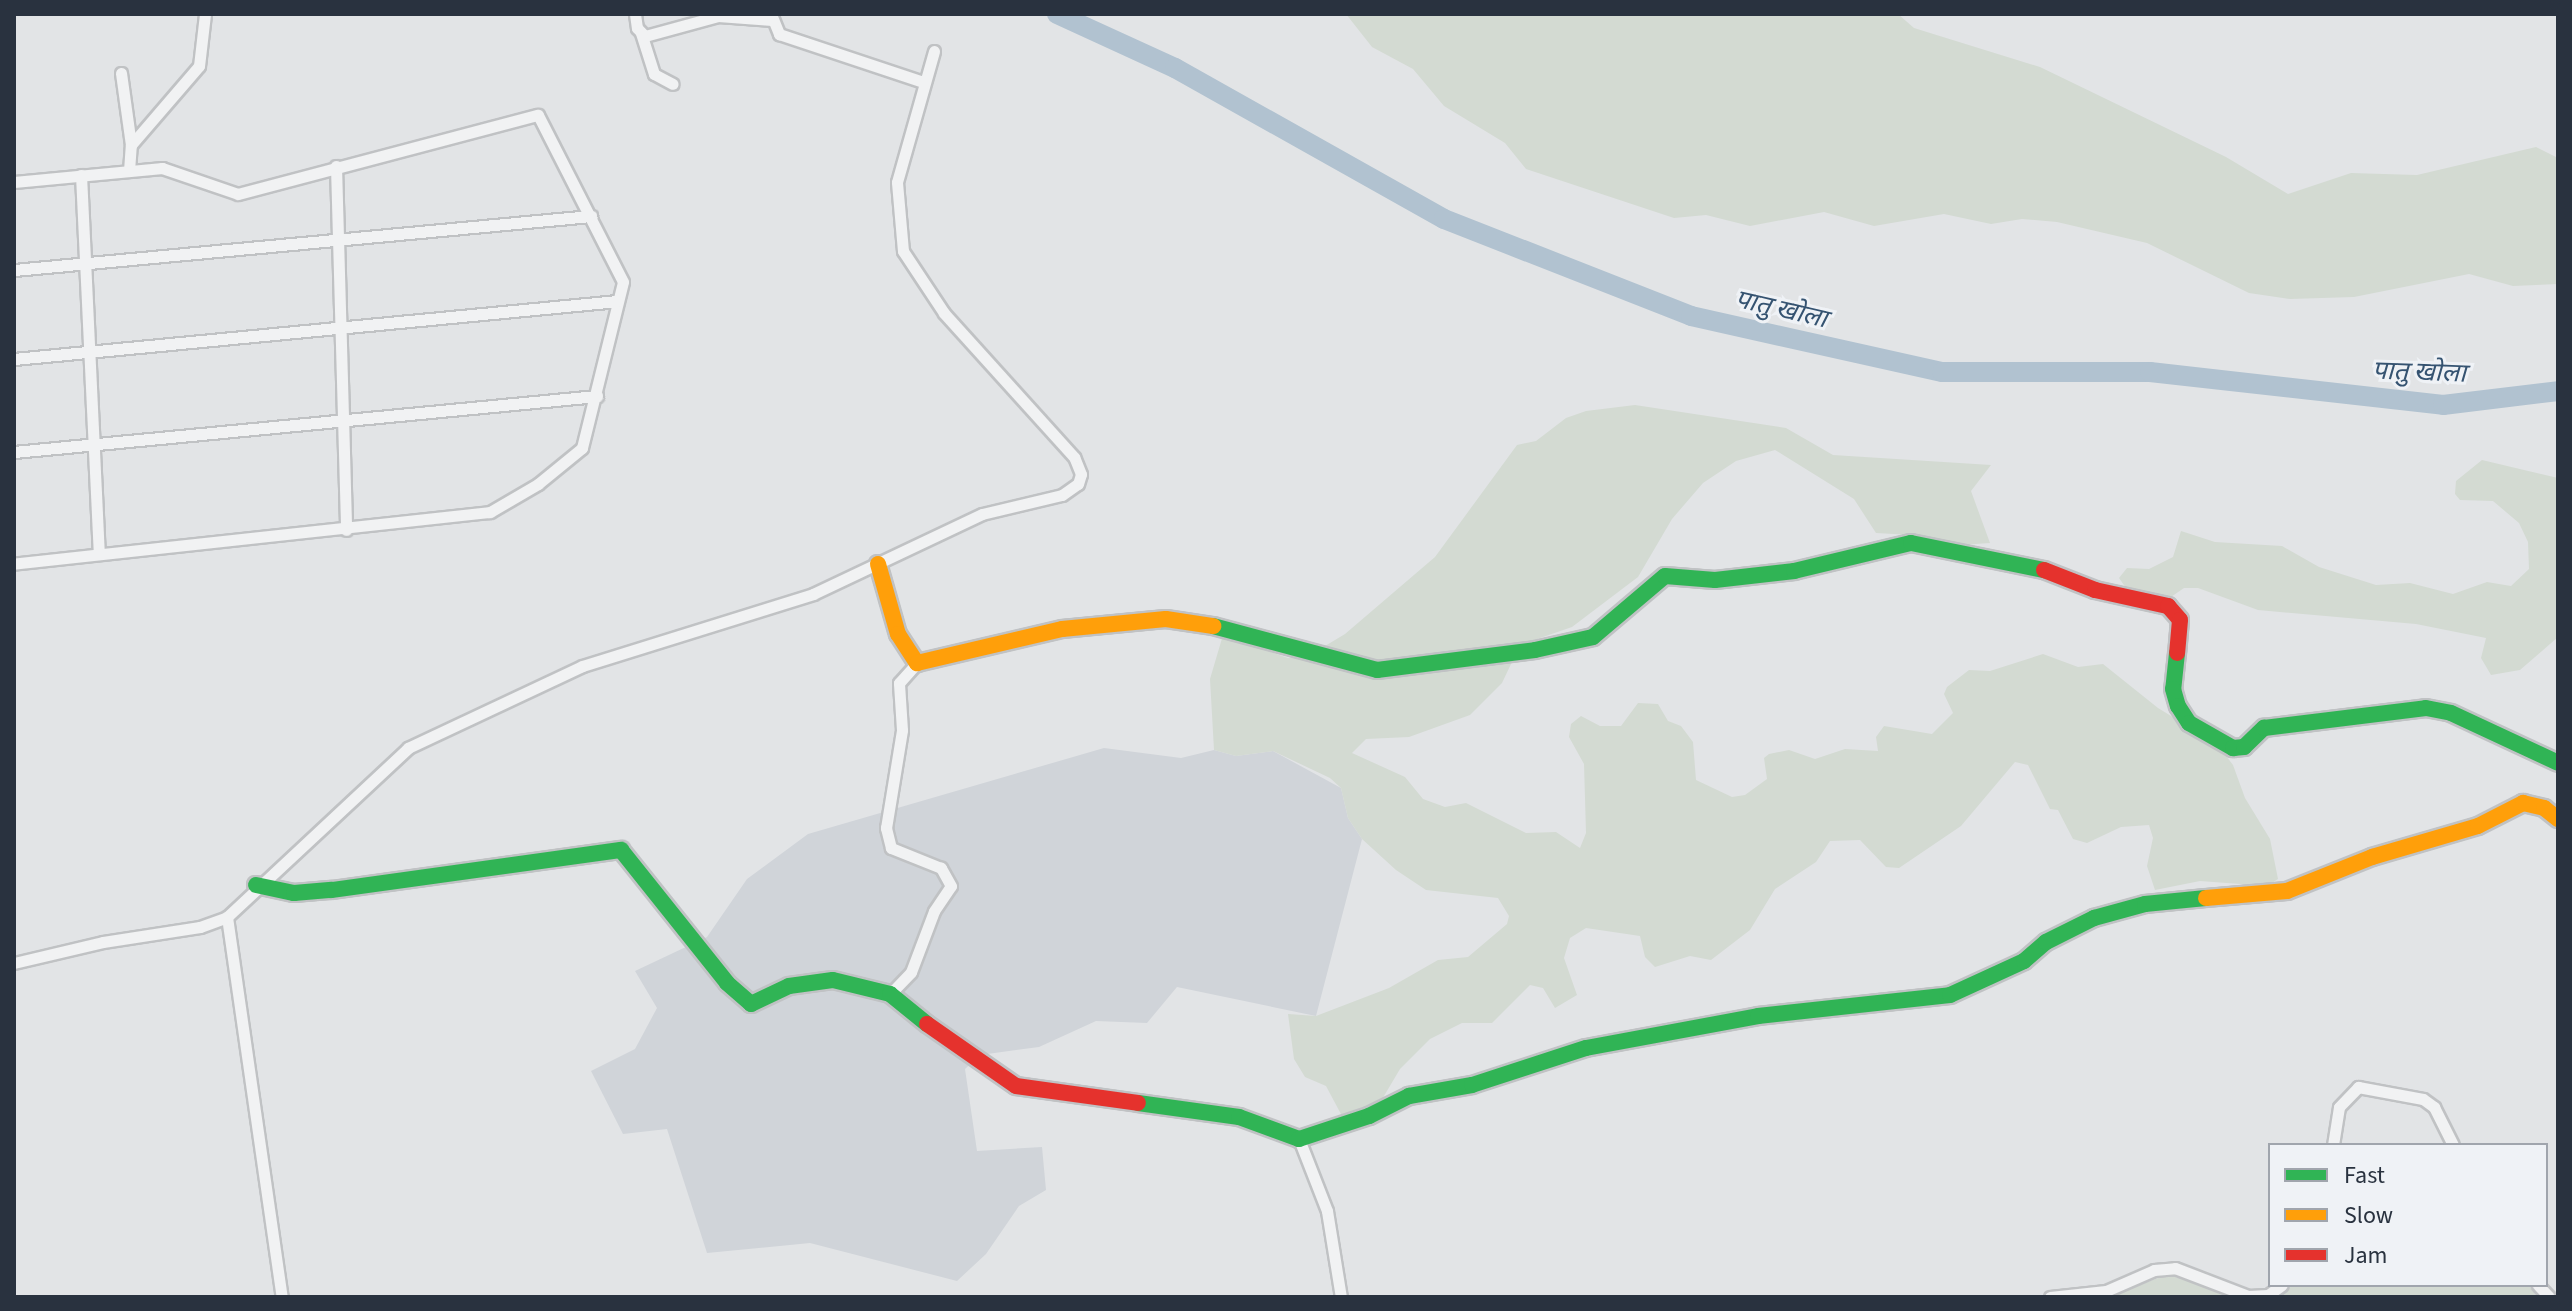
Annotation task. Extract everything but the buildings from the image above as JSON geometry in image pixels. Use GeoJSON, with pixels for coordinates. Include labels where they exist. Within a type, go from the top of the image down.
{"type":"FeatureCollection","features":[{"type":"Feature","properties":{"kind":"street"},"geometry":{"type":"LineString","coordinates":[[131,145],[199,66],[205,14]]}},
{"type":"Feature","properties":{"kind":"street"},"geometry":{"type":"LineString","coordinates":[[635,14],[654,74],[673,84]]}},
{"type":"Feature","properties":{"kind":"street"},"geometry":{"type":"LineString","coordinates":[[641,33],[650,36],[718,16],[772,17],[779,34],[923,82]]}},
{"type":"Feature","properties":{"kind":"street"},"geometry":{"type":"LineString","coordinates":[[14,963],[103,942],[200,927],[227,917],[256,885],[408,748],[582,666],[813,594],[982,514],[1062,495],[1078,484],[1081,474],[1074,457],[1020,393],[944,313],[903,251],[897,182],[934,51]]}},
{"type":"Feature","properties":{"kind":"street"},"geometry":{"type":"LineString","coordinates":[[121,73],[131,145],[129,171]]}},
{"type":"Feature","properties":{"kind":"street"},"geometry":{"type":"LineString","coordinates":[[14,182],[162,168],[238,194],[538,115],[623,282],[582,448],[538,484],[490,512],[346,530],[99,552],[14,564]]}},
{"type":"Feature","properties":{"kind":"street"},"geometry":{"type":"LineString","coordinates":[[336,166],[346,530]]}},
{"type":"Feature","properties":{"kind":"street"},"geometry":{"type":"LineString","coordinates":[[81,175],[87,352],[99,552]]}},
{"type":"Feature","properties":{"kind":"street"},"geometry":{"type":"LineString","coordinates":[[14,270],[591,216]]}},
{"type":"Feature","properties":{"kind":"street"},"geometry":{"type":"LineString","coordinates":[[14,359],[617,301]]}},
{"type":"Feature","properties":{"kind":"street"},"geometry":{"type":"LineString","coordinates":[[14,452],[597,396]]}},
{"type":"Feature","properties":{"kind":"street"},"geometry":{"type":"LineString","coordinates":[[890,994],[911,972],[934,911],[951,886],[941,868],[891,848],[886,828],[902,730],[899,683],[917,663],[1062,629],[1166,619],[1215,626],[1377,670],[1428,666],[1593,637],[1623,615],[1652,582],[1665,576],[1715,580],[1794,571],[1911,543],[1940,552],[2023,562],[2095,590],[2168,606],[2180,620],[2173,689],[2178,706],[2189,723],[2233,748],[2244,747],[2264,728],[2399,716],[2426,708],[2451,713],[2558,763]]}},
{"type":"Feature","properties":{"kind":"street"},"geometry":{"type":"LineString","coordinates":[[878,564],[898,634],[917,663]]}},
{"type":"Feature","properties":{"kind":"street"},"geometry":{"type":"LineString","coordinates":[[256,885],[294,893],[332,890],[621,850],[727,983],[751,1004],[789,986],[833,980],[890,994],[946,1040],[1016,1086],[1239,1117],[1299,1139],[1369,1116],[1409,1096],[1472,1085],[1586,1048],[1758,1016],[1950,995],[2024,961],[2046,942],[2094,918],[2145,904],[2287,891],[2358,861],[2488,823],[2523,803],[2544,808],[2558,819]]}},
{"type":"Feature","properties":{"kind":"street"},"geometry":{"type":"LineString","coordinates":[[227,917],[282,1297]]}},
{"type":"Feature","properties":{"kind":"street"},"geometry":{"type":"LineString","coordinates":[[2333,1143],[2339,1107],[2358,1087],[2423,1099],[2434,1107],[2452,1143]]}},
{"type":"Feature","properties":{"kind":"street"},"geometry":{"type":"LineString","coordinates":[[1299,1139],[1327,1211],[1341,1297]]}},
{"type":"Feature","properties":{"kind":"street"},"geometry":{"type":"LineString","coordinates":[[2050,1297],[2106,1291],[2154,1270],[2175,1268],[2248,1296],[2268,1295],[2279,1287]]}},
{"type":"Feature","properties":{"kind":"shaded area"},"geometry":{"type":"Polygon","coordinates":[[[1346,14],[1898,14],[1914,28],[2040,67],[2226,157],[2288,194],[2351,173],[2417,175],[2536,147],[2558,158],[2558,284],[2513,286],[2469,274],[2354,297],[2290,299],[2249,293],[2147,243],[2057,222],[2022,219],[1991,224],[1944,214],[1874,226],[1824,212],[1750,226],[1706,215],[1674,218],[1526,169],[1505,143],[1444,106],[1413,69],[1372,47],[1346,14]]]}},
{"type":"Feature","properties":{"kind":"shaded area"},"geometry":{"type":"Polygon","coordinates":[[[1635,405],[1786,428],[1833,455],[1991,465],[1971,491],[1990,543],[1946,546],[1911,535],[1876,533],[1854,499],[1775,450],[1736,461],[1703,483],[1672,519],[1638,577],[1572,627],[1520,645],[1502,683],[1470,715],[1409,737],[1366,739],[1352,753],[1405,777],[1423,799],[1445,807],[1466,803],[1526,833],[1556,832],[1580,848],[1586,833],[1584,764],[1569,737],[1571,724],[1581,716],[1600,726],[1621,726],[1638,703],[1658,704],[1668,721],[1681,726],[1693,742],[1696,780],[1732,797],[1745,795],[1767,779],[1764,758],[1769,754],[1789,750],[1815,759],[1845,749],[1878,751],[1876,737],[1884,726],[1932,734],[1953,713],[1944,694],[1947,687],[1969,670],[1990,671],[2043,654],[2078,667],[2103,664],[2158,708],[2217,744],[2233,765],[2245,798],[2270,839],[2278,879],[2267,886],[2200,881],[2155,890],[2147,866],[2153,838],[2149,825],[2121,827],[2087,843],[2073,839],[2058,810],[2050,809],[2028,765],[2015,762],[1961,826],[1899,868],[1886,867],[1860,840],[1830,841],[1816,862],[1775,889],[1750,930],[1711,960],[1690,956],[1655,967],[1645,957],[1640,936],[1586,928],[1570,938],[1564,958],[1577,995],[1555,1008],[1543,988],[1530,985],[1492,1023],[1462,1023],[1430,1039],[1400,1069],[1381,1101],[1342,1116],[1326,1086],[1305,1077],[1294,1059],[1288,1014],[1316,1016],[1389,988],[1438,960],[1468,957],[1507,924],[1509,916],[1498,898],[1426,890],[1396,870],[1362,839],[1348,818],[1341,788],[1330,778],[1273,751],[1236,756],[1214,750],[1210,679],[1223,635],[1288,658],[1310,655],[1345,634],[1435,557],[1517,445],[1536,441],[1566,418],[1586,411],[1635,405]]]}},
{"type":"Feature","properties":{"kind":"shaded area"},"geometry":{"type":"Polygon","coordinates":[[[2482,460],[2558,478],[2558,637],[2520,670],[2491,675],[2481,658],[2486,638],[2416,624],[2258,610],[2198,588],[2184,588],[2168,599],[2147,597],[2126,588],[2119,578],[2127,568],[2149,569],[2173,557],[2181,531],[2215,542],[2282,546],[2319,567],[2376,585],[2410,583],[2453,594],[2487,582],[2511,586],[2529,569],[2528,542],[2519,523],[2493,501],[2460,500],[2455,494],[2456,481],[2482,460]]]}},
{"type":"Feature","properties":{"kind":"shaded area"},"geometry":{"type":"Polygon","coordinates":[[[1104,748],[1181,758],[1214,750],[1236,756],[1273,751],[1341,788],[1348,818],[1362,839],[1316,1016],[1177,987],[1147,1023],[1096,1021],[1039,1047],[980,1055],[965,1069],[977,1151],[1042,1147],[1046,1190],[1019,1206],[986,1254],[957,1281],[810,1243],[707,1253],[667,1129],[623,1134],[591,1071],[635,1049],[657,1008],[635,971],[707,937],[747,879],[808,834],[1104,748]]]}},
{"type":"Feature","properties":{"kind":"shaded area"},"geometry":{"type":"Polygon","coordinates":[[[2166,1275],[2188,1280],[2227,1297],[2109,1297],[2166,1275]]]}},
{"type":"Feature","properties":{"kind":"shaded area"},"geometry":{"type":"Polygon","coordinates":[[[2290,1287],[2530,1287],[2537,1297],[2277,1297],[2290,1287]]]}},
{"type":"Feature","properties":{"kind":"waterway","name":"पातु खोला"},"geometry":{"type":"LineString","coordinates":[[1057,14],[1175,68],[1444,219],[1691,316],[1942,372],[2150,372],[2443,405],[2558,391]]}},
{"type":"Feature","properties":{"kind":"traffic: fast"},"geometry":{"type":"LineString","coordinates":[[1213,626],[1377,670],[1535,650],[1593,637],[1665,576],[1715,580],[1794,571],[1911,543],[2044,570]]}},
{"type":"Feature","properties":{"kind":"traffic: fast"},"geometry":{"type":"LineString","coordinates":[[2177,653],[2173,689],[2178,706],[2189,723],[2233,748],[2244,747],[2264,728],[2426,708],[2451,713],[2558,763]]}},
{"type":"Feature","properties":{"kind":"traffic: fast"},"geometry":{"type":"LineString","coordinates":[[256,885],[294,893],[332,890],[621,850],[727,983],[751,1004],[789,986],[833,980],[890,994],[927,1024]]}},
{"type":"Feature","properties":{"kind":"traffic: fast"},"geometry":{"type":"LineString","coordinates":[[1138,1103],[1239,1117],[1299,1139],[1369,1116],[1409,1096],[1472,1085],[1586,1048],[1758,1016],[1950,995],[2024,961],[2046,942],[2094,918],[2145,904],[2206,898]]}},
{"type":"Feature","properties":{"kind":"traffic: slow"},"geometry":{"type":"LineString","coordinates":[[878,564],[898,634],[917,663],[1062,629],[1166,619],[1213,626]]}},
{"type":"Feature","properties":{"kind":"traffic: slow"},"geometry":{"type":"LineString","coordinates":[[2206,898],[2287,891],[2372,857],[2478,826],[2523,803],[2544,808],[2558,819]]}},
{"type":"Feature","properties":{"kind":"traffic: jam"},"geometry":{"type":"LineString","coordinates":[[2044,570],[2095,590],[2168,606],[2180,620],[2177,653]]}},
{"type":"Feature","properties":{"kind":"traffic: jam"},"geometry":{"type":"LineString","coordinates":[[927,1024],[1016,1086],[1138,1103]]}}]}
